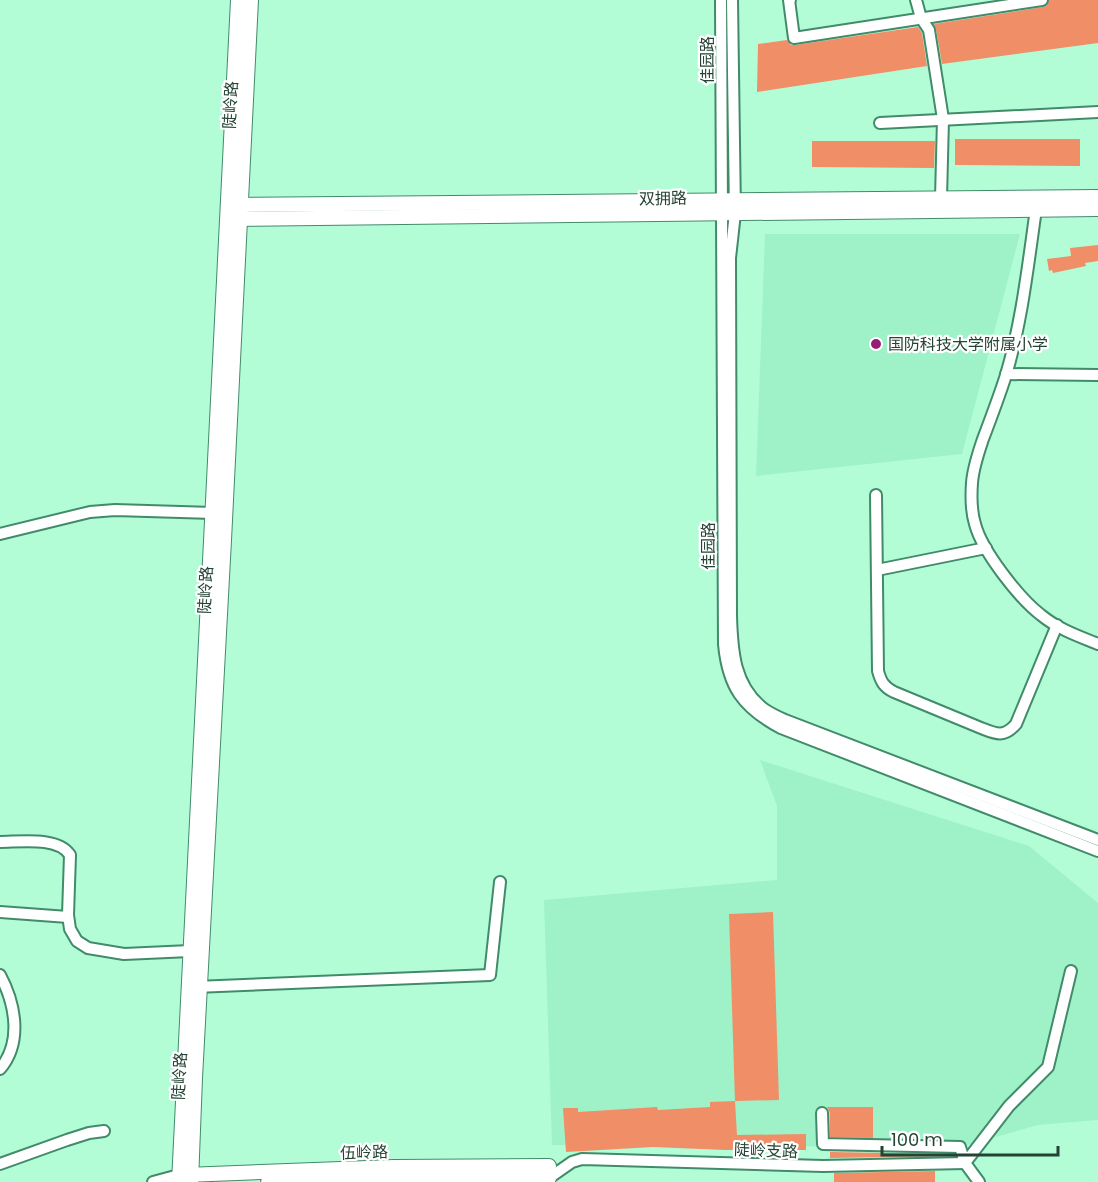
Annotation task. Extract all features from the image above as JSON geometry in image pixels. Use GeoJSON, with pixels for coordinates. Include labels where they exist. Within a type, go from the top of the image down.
{"type":"FeatureCollection","features":[{"type":"Feature","properties":{"kind":"main road","name":"陡岭路"},"geometry":{"type":"LineString","coordinates":[[185,1179],[194,987],[227,495],[238,0]]}},
{"type":"Feature","properties":{"kind":"main road","name":"陡岭路"},"geometry":{"type":"LineString","coordinates":[[194,987],[190,951],[213,513],[251,0]]}},
{"type":"Feature","properties":{"kind":"main road","name":"双拥路"},"geometry":{"type":"LineString","coordinates":[[729,207],[941,198],[1098,197]]}},
{"type":"Feature","properties":{"kind":"main road","name":"双拥路"},"geometry":{"type":"LineString","coordinates":[[234,212],[729,207],[1098,209]]}},
{"type":"Feature","properties":{"kind":"main road","name":"伍岭路"},"geometry":{"type":"LineString","coordinates":[[185,1179],[394,1167],[546,1175]]}},
{"type":"Feature","properties":{"kind":"main road","name":"伍岭路"},"geometry":{"type":"LineString","coordinates":[[268,1182],[546,1175]]}},
{"type":"Feature","properties":{"kind":"street","name":"佳园路"},"geometry":{"type":"LineString","coordinates":[[721,0],[730,258],[731,616],[734,657],[739,678],[757,703],[785,720],[1098,840]]}},
{"type":"Feature","properties":{"kind":"street","name":"佳园路"},"geometry":{"type":"LineString","coordinates":[[732,0],[724,644],[727,668],[735,687],[749,707],[762,718],[781,728],[1098,851]]}},
{"type":"Feature","properties":{"kind":"street"},"geometry":{"type":"LineString","coordinates":[[790,0],[794,38],[1042,0]]}},
{"type":"Feature","properties":{"kind":"street"},"geometry":{"type":"LineString","coordinates":[[916,0],[921,18],[930,30],[943,119],[941,198]]}},
{"type":"Feature","properties":{"kind":"street"},"geometry":{"type":"LineString","coordinates":[[879,123],[1098,112]]}},
{"type":"Feature","properties":{"kind":"street"},"geometry":{"type":"LineString","coordinates":[[1036,209],[1023,304],[1006,374],[976,459],[972,482],[972,504],[975,525],[986,548],[1025,600],[1042,616],[1067,632],[1098,644]]}},
{"type":"Feature","properties":{"kind":"street"},"geometry":{"type":"LineString","coordinates":[[1006,374],[1098,375]]}},
{"type":"Feature","properties":{"kind":"street"},"geometry":{"type":"LineString","coordinates":[[876,495],[878,671],[882,683],[894,692],[995,733],[1010,731],[1016,724],[1056,625]]}},
{"type":"Feature","properties":{"kind":"street"},"geometry":{"type":"LineString","coordinates":[[0,534],[90,512],[115,510],[213,513]]}},
{"type":"Feature","properties":{"kind":"street"},"geometry":{"type":"LineString","coordinates":[[877,570],[986,548]]}},
{"type":"Feature","properties":{"kind":"street"},"geometry":{"type":"LineString","coordinates":[[0,842],[42,842],[55,844],[66,850],[70,855],[68,917],[70,929],[77,941],[88,948],[124,954],[190,951]]}},
{"type":"Feature","properties":{"kind":"street"},"geometry":{"type":"LineString","coordinates":[[194,987],[490,975],[500,882]]}},
{"type":"Feature","properties":{"kind":"street"},"geometry":{"type":"LineString","coordinates":[[0,912],[68,917]]}},
{"type":"Feature","properties":{"kind":"street"},"geometry":{"type":"LineString","coordinates":[[965,1163],[1009,1106],[1048,1067],[1071,971]]}},
{"type":"Feature","properties":{"kind":"street"},"geometry":{"type":"LineString","coordinates":[[0,975],[10,996],[14,1018],[12,1049],[0,1069]]}},
{"type":"Feature","properties":{"kind":"street"},"geometry":{"type":"LineString","coordinates":[[822,1113],[823,1144],[960,1147],[965,1163],[979,1182]]}},
{"type":"Feature","properties":{"kind":"street"},"geometry":{"type":"LineString","coordinates":[[0,1164],[89,1133],[105,1131]]}},
{"type":"Feature","properties":{"kind":"street","name":"陡岭支路"},"geometry":{"type":"LineString","coordinates":[[546,1175],[582,1159],[823,1166],[965,1163]]}},
{"type":"Feature","properties":{"kind":"street"},"geometry":{"type":"LineString","coordinates":[[153,1182],[185,1179]]}},
{"type":"Feature","properties":{"kind":"shaded area","name":"国防科技大学附属小学"},"geometry":{"type":"Polygon","coordinates":[[[765,234],[1020,234],[962,454],[756,476],[765,234]]]}},
{"type":"Feature","properties":{"kind":"shaded area"},"geometry":{"type":"Polygon","coordinates":[[[760,760],[1029,846],[1098,903],[1098,1120],[1038,1125],[960,1147],[552,1145],[544,900],[777,880],[777,806],[760,760]]]}},
{"type":"Feature","properties":{"kind":"building"},"geometry":{"type":"Polygon","coordinates":[[[1049,0],[1098,0],[1098,43],[942,64],[934,24],[1043,7],[1049,0]]]}},
{"type":"Feature","properties":{"kind":"building"},"geometry":{"type":"Polygon","coordinates":[[[918,27],[922,33],[927,66],[757,92],[758,44],[787,40],[791,45],[795,45],[918,27]]]}},
{"type":"Feature","properties":{"kind":"building"},"geometry":{"type":"Polygon","coordinates":[[[955,139],[1080,139],[1080,166],[955,165],[955,139]]]}},
{"type":"Feature","properties":{"kind":"building"},"geometry":{"type":"Polygon","coordinates":[[[812,141],[935,141],[934,168],[812,167],[812,141]]]}},
{"type":"Feature","properties":{"kind":"building"},"geometry":{"type":"Polygon","coordinates":[[[1098,245],[1098,261],[1053,273],[1052,270],[1049,271],[1047,259],[1071,256],[1070,248],[1098,245]]]}},
{"type":"Feature","properties":{"kind":"building"},"geometry":{"type":"Polygon","coordinates":[[[773,912],[779,1100],[735,1101],[729,914],[773,912]]]}},
{"type":"Feature","properties":{"kind":"building"},"geometry":{"type":"Polygon","coordinates":[[[735,1101],[737,1135],[806,1134],[806,1150],[653,1147],[566,1152],[563,1108],[578,1108],[578,1112],[657,1107],[658,1110],[710,1107],[710,1102],[735,1101]]]}},
{"type":"Feature","properties":{"kind":"building"},"geometry":{"type":"Polygon","coordinates":[[[827,1107],[873,1107],[873,1138],[830,1137],[830,1113],[827,1107]]]}},
{"type":"Feature","properties":{"kind":"building"},"geometry":{"type":"Polygon","coordinates":[[[830,1152],[942,1154],[942,1156],[830,1158],[830,1152]]]}},
{"type":"Feature","properties":{"kind":"building"},"geometry":{"type":"Polygon","coordinates":[[[935,1171],[935,1182],[834,1182],[834,1173],[935,1171]]]}},
{"type":"Feature","properties":{"kind":"place","name":"国防科技大学附属小学"},"geometry":{"type":"Point","coordinates":[876,344]}}]}
